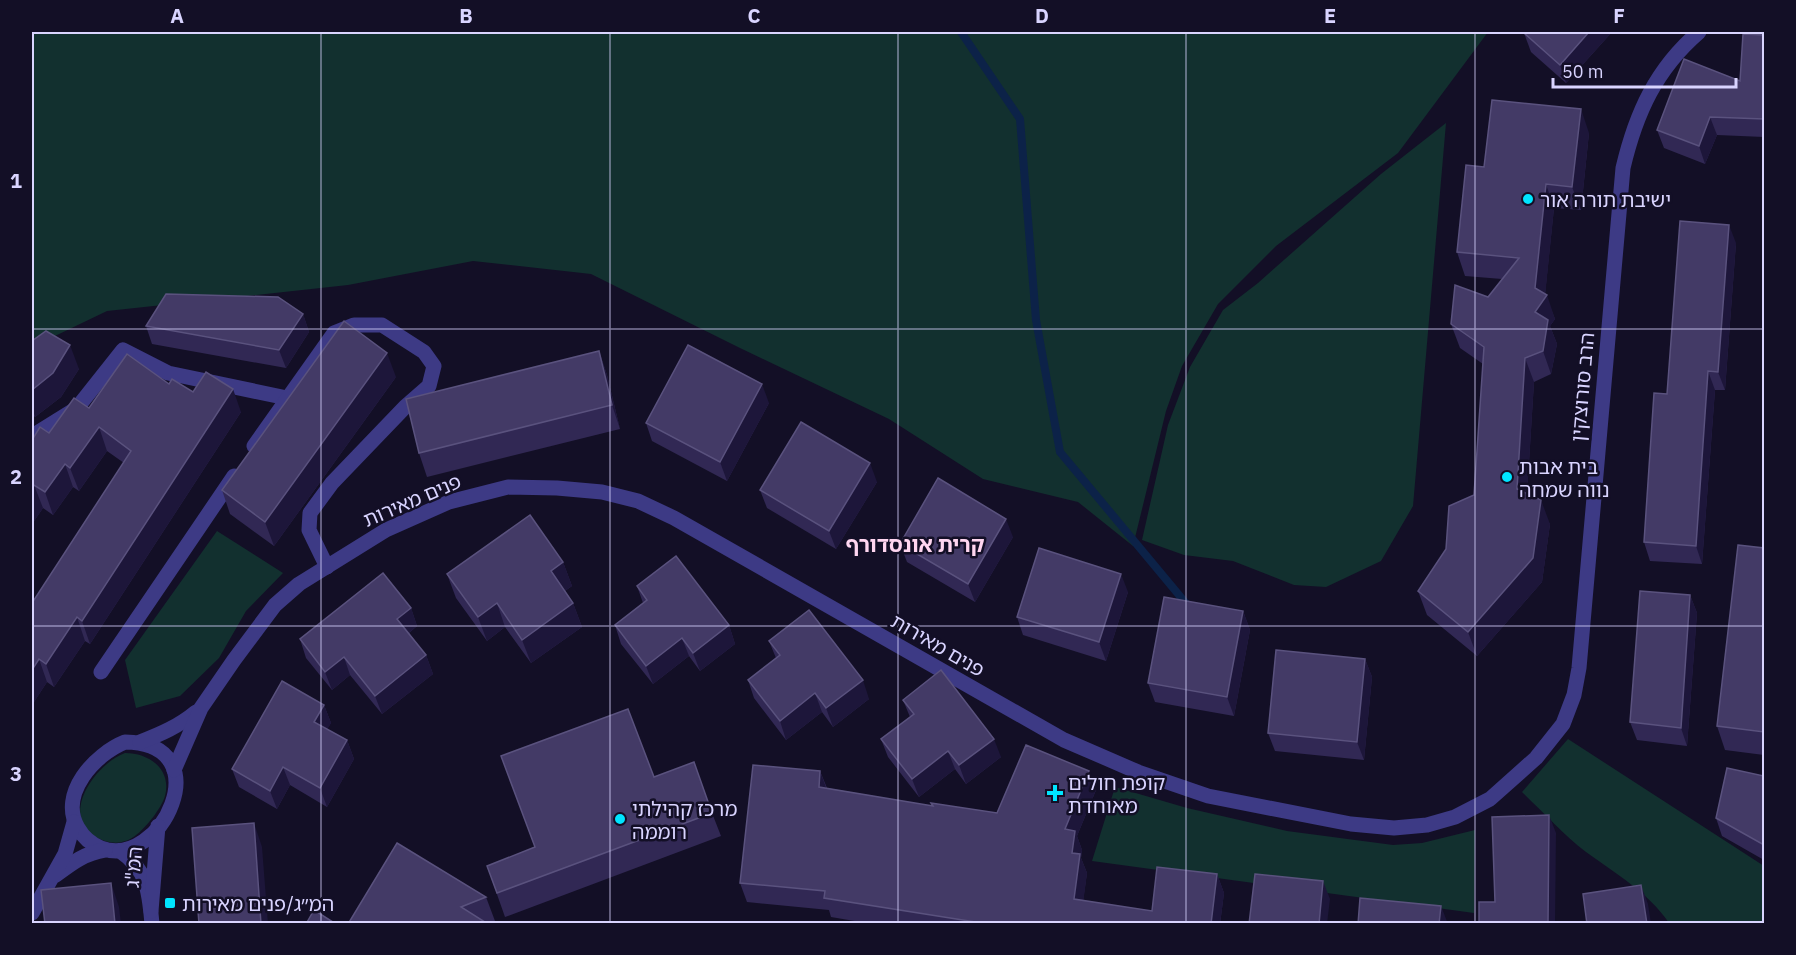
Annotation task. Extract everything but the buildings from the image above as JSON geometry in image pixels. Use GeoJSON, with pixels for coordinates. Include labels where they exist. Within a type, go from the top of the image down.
{"type":"FeatureCollection","features":[{"type":"Feature","properties":{"kind":"street","name":"הרב סורוצקין"},"geometry":{"type":"LineString","coordinates":[[1536,758],[1563,724],[1574,694],[1579,668],[1623,168],[1631,134],[1643,104],[1684,44],[1699,32]]}},
{"type":"Feature","properties":{"kind":"street"},"geometry":{"type":"LineString","coordinates":[[101,672],[243,462],[334,333],[354,325],[382,326],[424,352],[434,366],[429,386],[405,407],[332,483],[310,513],[309,530],[327,567]]}},
{"type":"Feature","properties":{"kind":"street"},"geometry":{"type":"LineString","coordinates":[[32,436],[77,408],[123,350],[168,373],[287,398]]}},
{"type":"Feature","properties":{"kind":"street","name":"פנים מאירות"},"geometry":{"type":"LineString","coordinates":[[174,770],[201,708],[275,604],[299,584],[386,530],[449,502],[508,487],[602,492],[638,501],[674,518],[1064,740],[1138,772],[1208,796],[1351,824],[1394,828],[1427,825],[1455,817],[1490,799],[1536,758]]}},
{"type":"Feature","properties":{"kind":"street","name":"פנים מאירות"},"geometry":{"type":"LineString","coordinates":[[140,742],[174,728],[201,708]]}},
{"type":"Feature","properties":{"kind":"street"},"geometry":{"type":"LineString","coordinates":[[32,913],[51,879],[65,854],[74,822],[72,807],[74,791],[99,758],[110,748],[125,742],[140,742],[154,747],[166,757],[174,770],[177,785],[175,797],[169,811],[142,843],[128,850],[92,852],[78,858],[51,879]]}},
{"type":"Feature","properties":{"kind":"street"},"geometry":{"type":"LineString","coordinates":[[74,822],[82,835],[94,845],[112,850]]}},
{"type":"Feature","properties":{"kind":"street","name":"המ\"ג"},"geometry":{"type":"LineString","coordinates":[[152,917],[158,826]]}},
{"type":"Feature","properties":{"kind":"street","name":"המ\"ג"},"geometry":{"type":"LineString","coordinates":[[112,850],[130,858],[142,872],[147,882],[152,917]]}},
{"type":"Feature","properties":{"kind":"green space"},"geometry":{"type":"Polygon","coordinates":[[[32,32],[1488,32],[1398,153],[1276,246],[1218,304],[1182,366],[1166,411],[1133,546],[1078,502],[983,479],[889,419],[591,274],[473,261],[348,285],[107,311],[32,347],[32,32]]]}},
{"type":"Feature","properties":{"kind":"green space"},"geometry":{"type":"Polygon","coordinates":[[[1446,123],[1413,506],[1381,561],[1326,587],[1294,585],[1233,561],[1184,555],[1142,540],[1168,425],[1190,367],[1223,310],[1258,283],[1381,174],[1446,123]]]}},
{"type":"Feature","properties":{"kind":"green space"},"geometry":{"type":"Polygon","coordinates":[[[217,531],[283,573],[246,611],[219,658],[180,696],[136,708],[125,660],[217,531]]]}},
{"type":"Feature","properties":{"kind":"green space"},"geometry":{"type":"Polygon","coordinates":[[[1568,739],[1764,866],[1764,923],[1669,923],[1641,893],[1586,852],[1561,830],[1522,792],[1568,739]]]}},
{"type":"Feature","properties":{"kind":"green space"},"geometry":{"type":"Polygon","coordinates":[[[125,753],[142,756],[157,764],[165,778],[165,796],[162,804],[144,828],[127,840],[113,843],[90,833],[82,822],[80,809],[91,782],[101,770],[125,753]]]}},
{"type":"Feature","properties":{"kind":"green space"},"geometry":{"type":"Polygon","coordinates":[[[1115,787],[1187,808],[1287,831],[1393,845],[1422,843],[1475,830],[1474,913],[1092,861],[1115,787]]]}},
{"type":"Feature","properties":{"kind":"waterway"},"geometry":{"type":"LineString","coordinates":[[961,32],[1020,119],[1036,320],[1060,452],[1189,607]]}},
{"type":"Feature","properties":{"kind":"place","name":"ישיבת תורה אור"},"geometry":{"type":"Point","coordinates":[1528,199]}},
{"type":"Feature","properties":{"kind":"place","name":"בית אבות נווה שמחה"},"geometry":{"type":"Point","coordinates":[1507,477]}},
{"type":"Feature","properties":{"kind":"place","name":"קופת חולים מאוחדת"},"geometry":{"type":"Point","coordinates":[1055,793]}},
{"type":"Feature","properties":{"kind":"place","name":"מרכז קהילתי רוממה"},"geometry":{"type":"Point","coordinates":[620,819]}},
{"type":"Feature","properties":{"kind":"place","name":"המ״ג/פנים מאירות"},"geometry":{"type":"Point","coordinates":[170,903]}},
{"type":"Feature","properties":{"kind":"district","name":"קרית אונסדורף"},"geometry":{"type":"Point","coordinates":[915,544]}}]}
